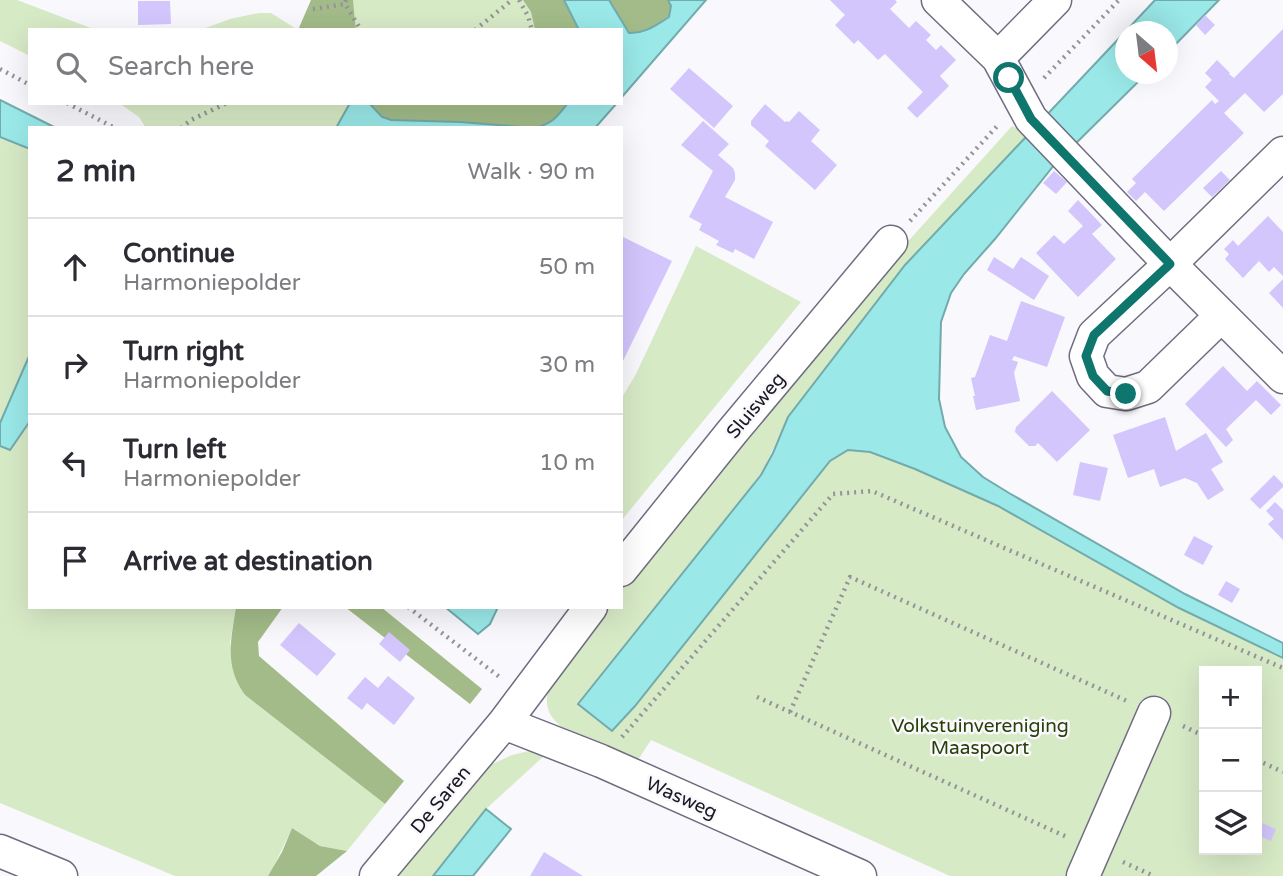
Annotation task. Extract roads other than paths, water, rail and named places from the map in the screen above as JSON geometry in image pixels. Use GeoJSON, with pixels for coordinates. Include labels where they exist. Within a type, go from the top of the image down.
{"type":"FeatureCollection","features":[{"type":"Feature","properties":{"kind":"street"},"geometry":{"type":"LineString","coordinates":[[939,0],[998,58],[1026,111],[1170,264],[1283,376]]}},
{"type":"Feature","properties":{"kind":"street"},"geometry":{"type":"LineString","coordinates":[[998,58],[1055,0]]}},
{"type":"Feature","properties":{"kind":"street"},"geometry":{"type":"LineString","coordinates":[[1221,316],[1148,387],[1126,394],[1107,391],[1093,376],[1086,356],[1094,335],[1283,153]]}},
{"type":"Feature","properties":{"kind":"street","name":"Sluisweg"},"geometry":{"type":"LineString","coordinates":[[623,568],[891,242]]}},
{"type":"Feature","properties":{"kind":"street"},"geometry":{"type":"LineString","coordinates":[[503,723],[589,609]]}},
{"type":"Feature","properties":{"kind":"street"},"geometry":{"type":"LineString","coordinates":[[1089,863],[1154,713]]}},
{"type":"Feature","properties":{"kind":"street","name":"Wasweg"},"geometry":{"type":"LineString","coordinates":[[503,723],[601,761],[860,876]]}},
{"type":"Feature","properties":{"kind":"street","name":"De Saren"},"geometry":{"type":"LineString","coordinates":[[376,876],[503,723]]}},
{"type":"Feature","properties":{"kind":"street"},"geometry":{"type":"LineString","coordinates":[[0,851],[61,876]]}},
{"type":"Feature","properties":{"kind":"water"},"geometry":{"type":"Polygon","coordinates":[[[564,0],[609,0],[629,33],[635,33],[655,26],[669,17],[671,6],[668,0],[706,0],[623,96],[623,28],[578,28],[564,0]]]}},
{"type":"Feature","properties":{"kind":"water"},"geometry":{"type":"Polygon","coordinates":[[[1155,0],[1219,0],[1178,42],[1178,21],[1135,21],[1155,0]]]}},
{"type":"Feature","properties":{"kind":"water"},"geometry":{"type":"Polygon","coordinates":[[[1115,43],[1115,84],[1136,84],[1055,164],[951,293],[941,322],[939,399],[945,427],[961,457],[983,477],[1185,594],[1283,643],[1283,658],[1179,608],[998,506],[870,452],[848,450],[830,461],[635,706],[612,731],[578,704],[761,475],[788,417],[905,265],[1115,43]]]}},
{"type":"Feature","properties":{"kind":"water"},"geometry":{"type":"Polygon","coordinates":[[[0,100],[52,126],[28,126],[28,148],[0,137],[0,100]]]}},
{"type":"Feature","properties":{"kind":"water"},"geometry":{"type":"Polygon","coordinates":[[[349,105],[371,105],[382,117],[391,120],[509,126],[337,126],[349,105]]]}},
{"type":"Feature","properties":{"kind":"water"},"geometry":{"type":"Polygon","coordinates":[[[566,105],[615,105],[597,126],[540,126],[554,119],[566,105]]]}},
{"type":"Feature","properties":{"kind":"water"},"geometry":{"type":"Polygon","coordinates":[[[28,359],[28,424],[10,450],[0,446],[0,423],[28,359]]]}},
{"type":"Feature","properties":{"kind":"water"},"geometry":{"type":"Polygon","coordinates":[[[447,609],[497,609],[490,624],[478,634],[447,609]]]}},
{"type":"Feature","properties":{"kind":"water"},"geometry":{"type":"Polygon","coordinates":[[[486,809],[511,829],[473,876],[433,876],[486,809]]]}},
{"type":"Feature","properties":{"kind":"park label","name":"Volkstuinvereniging Maaspoort"},"geometry":{"type":"Point","coordinates":[980,736]}}]}
